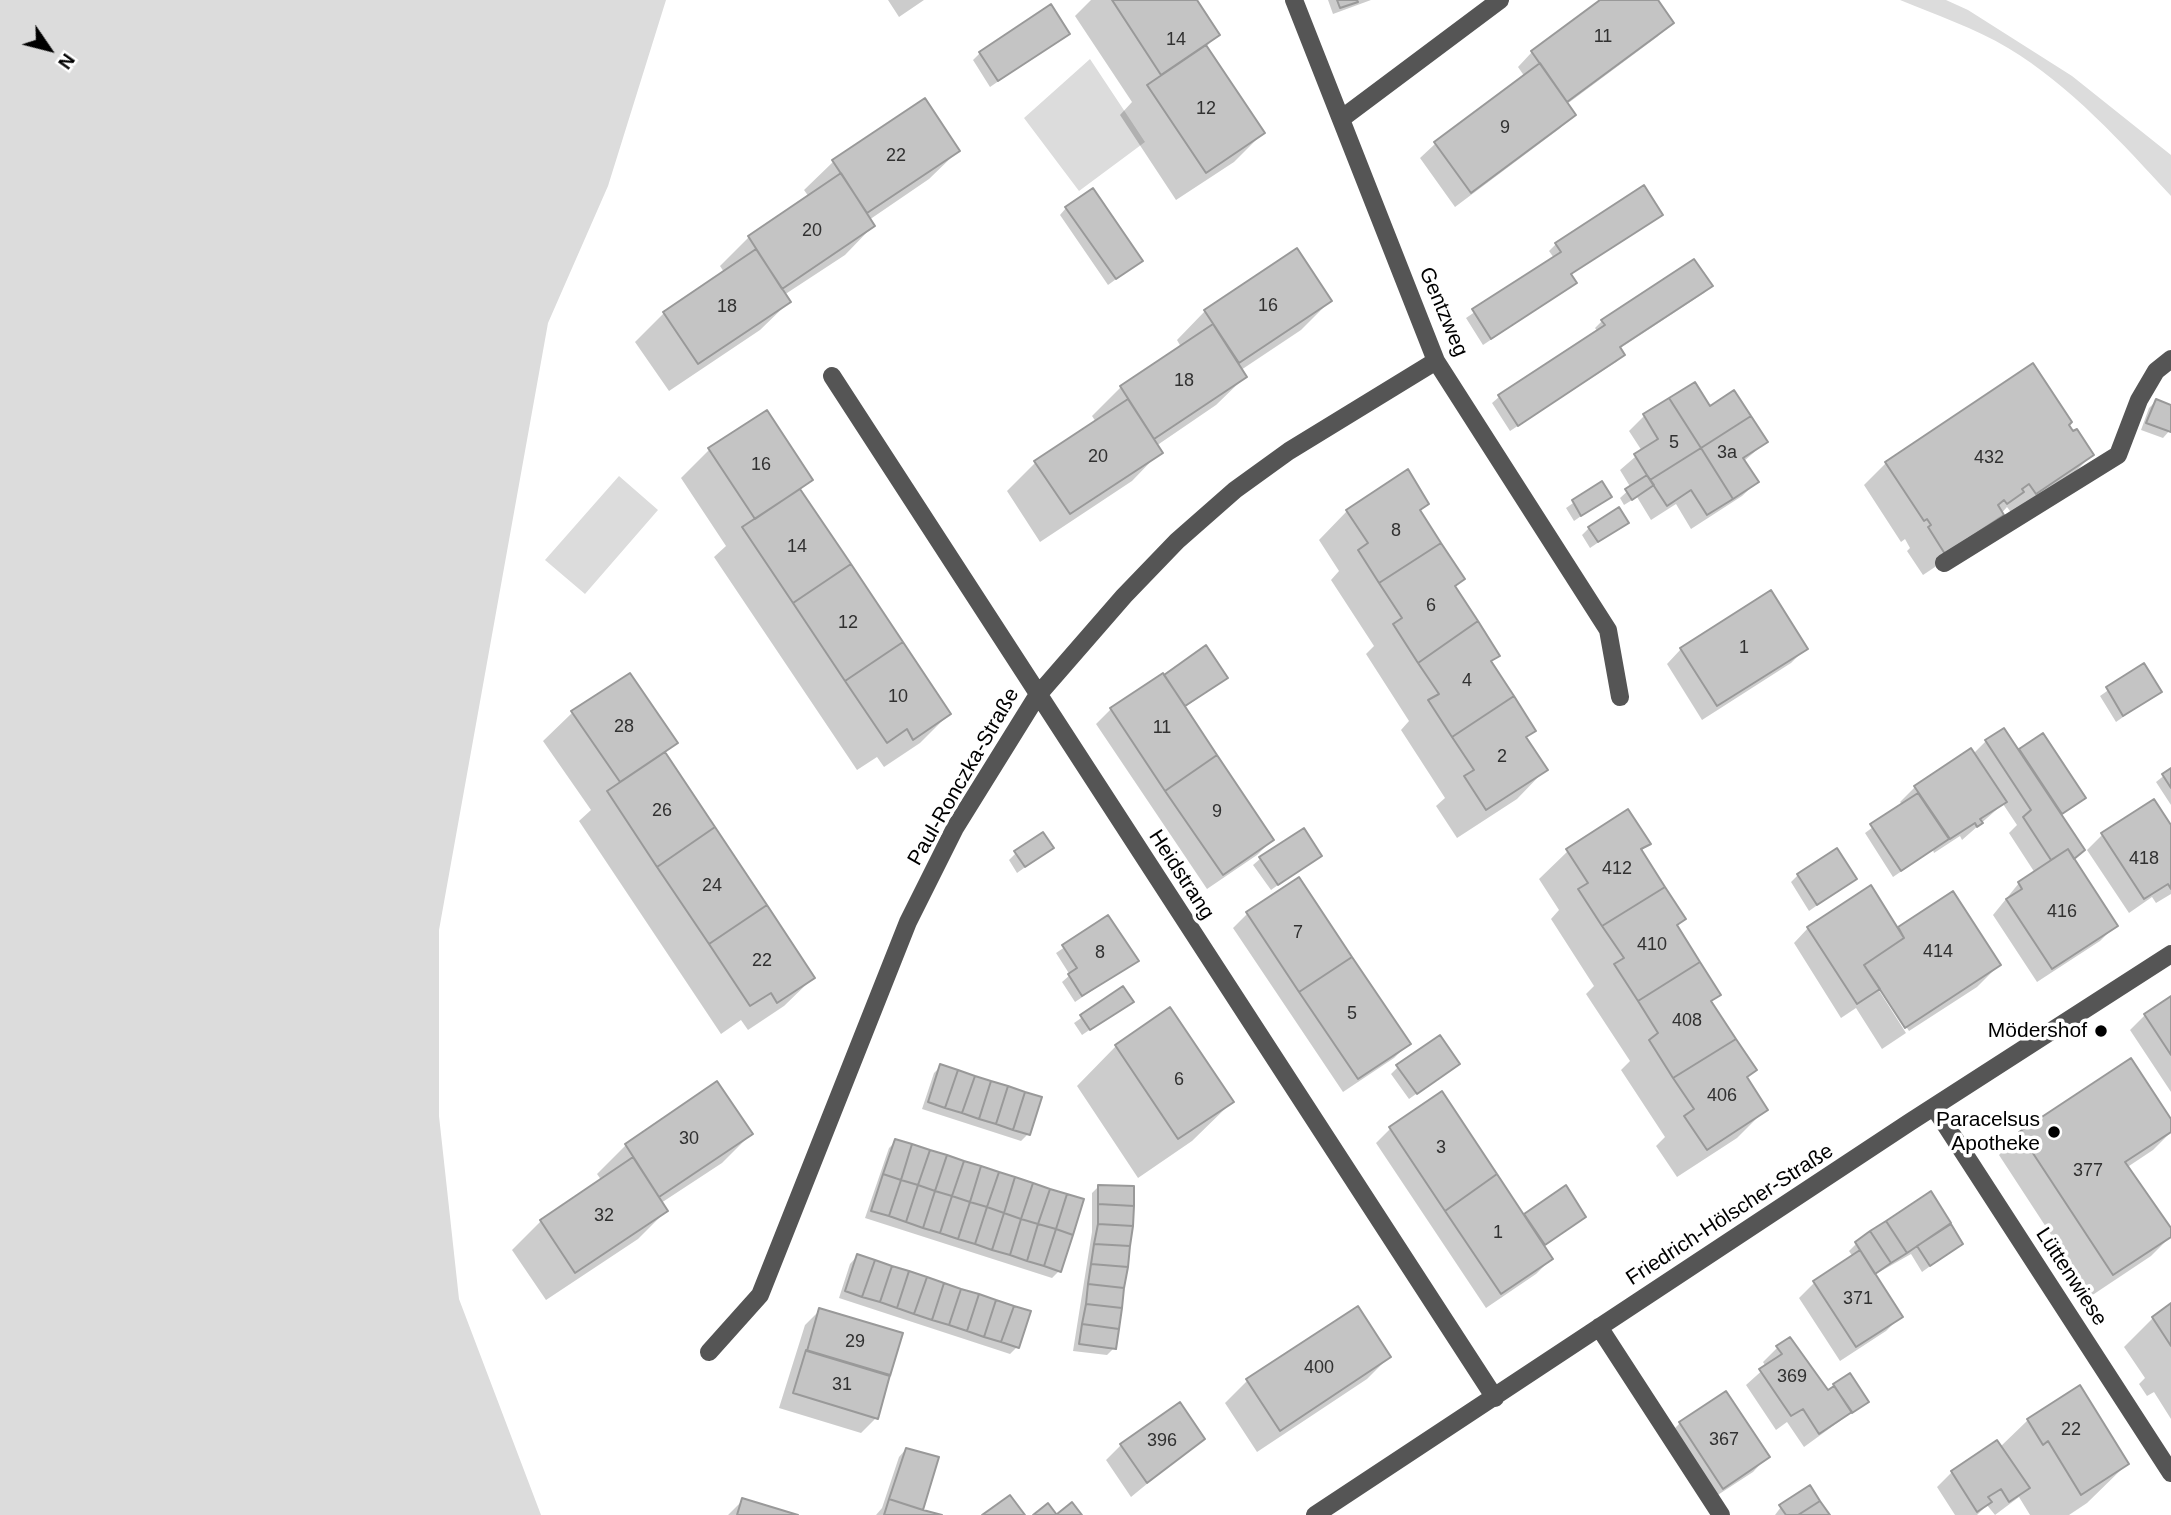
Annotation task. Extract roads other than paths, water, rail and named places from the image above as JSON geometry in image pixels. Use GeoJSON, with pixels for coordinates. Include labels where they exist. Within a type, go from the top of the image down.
{"type":"FeatureCollection","features":[{"type":"Feature","properties":{"kind":"street","name":"Gentzweg"},"geometry":{"type":"LineString","coordinates":[[1294,0],[1436,361],[1608,630],[1620,697]]}},
{"type":"Feature","properties":{"kind":"street"},"geometry":{"type":"LineString","coordinates":[[1341,119],[1500,0]]}},
{"type":"Feature","properties":{"kind":"street"},"geometry":{"type":"LineString","coordinates":[[1944,563],[2118,455],[2139,400],[2156,371],[2171,359]]}},
{"type":"Feature","properties":{"kind":"street","name":"Paul-Ronczka-Straße"},"geometry":{"type":"LineString","coordinates":[[709,1352],[760,1295],[908,922],[955,828],[1037,696],[1124,596],[1177,541],[1235,490],[1342,418],[1436,361]]}},
{"type":"Feature","properties":{"kind":"street","name":"Heidstrang"},"geometry":{"type":"LineString","coordinates":[[832,376],[1494,1398]]}},
{"type":"Feature","properties":{"kind":"street","name":"Friedrich-Hölscher-Straße"},"geometry":{"type":"LineString","coordinates":[[1315,1515],[2171,954]]}},
{"type":"Feature","properties":{"kind":"street","name":"Lüttenwiese"},"geometry":{"type":"LineString","coordinates":[[1934,1107],[2171,1473]]}},
{"type":"Feature","properties":{"kind":"street"},"geometry":{"type":"LineString","coordinates":[[1599,1327],[1721,1515]]}},
{"type":"Feature","properties":{"kind":"place","name":"Mödershof"},"geometry":{"type":"Point","coordinates":[2101,1031]}},
{"type":"Feature","properties":{"kind":"place","name":"Paracelsus Apotheke"},"geometry":{"type":"Point","coordinates":[2054,1132]}}]}
